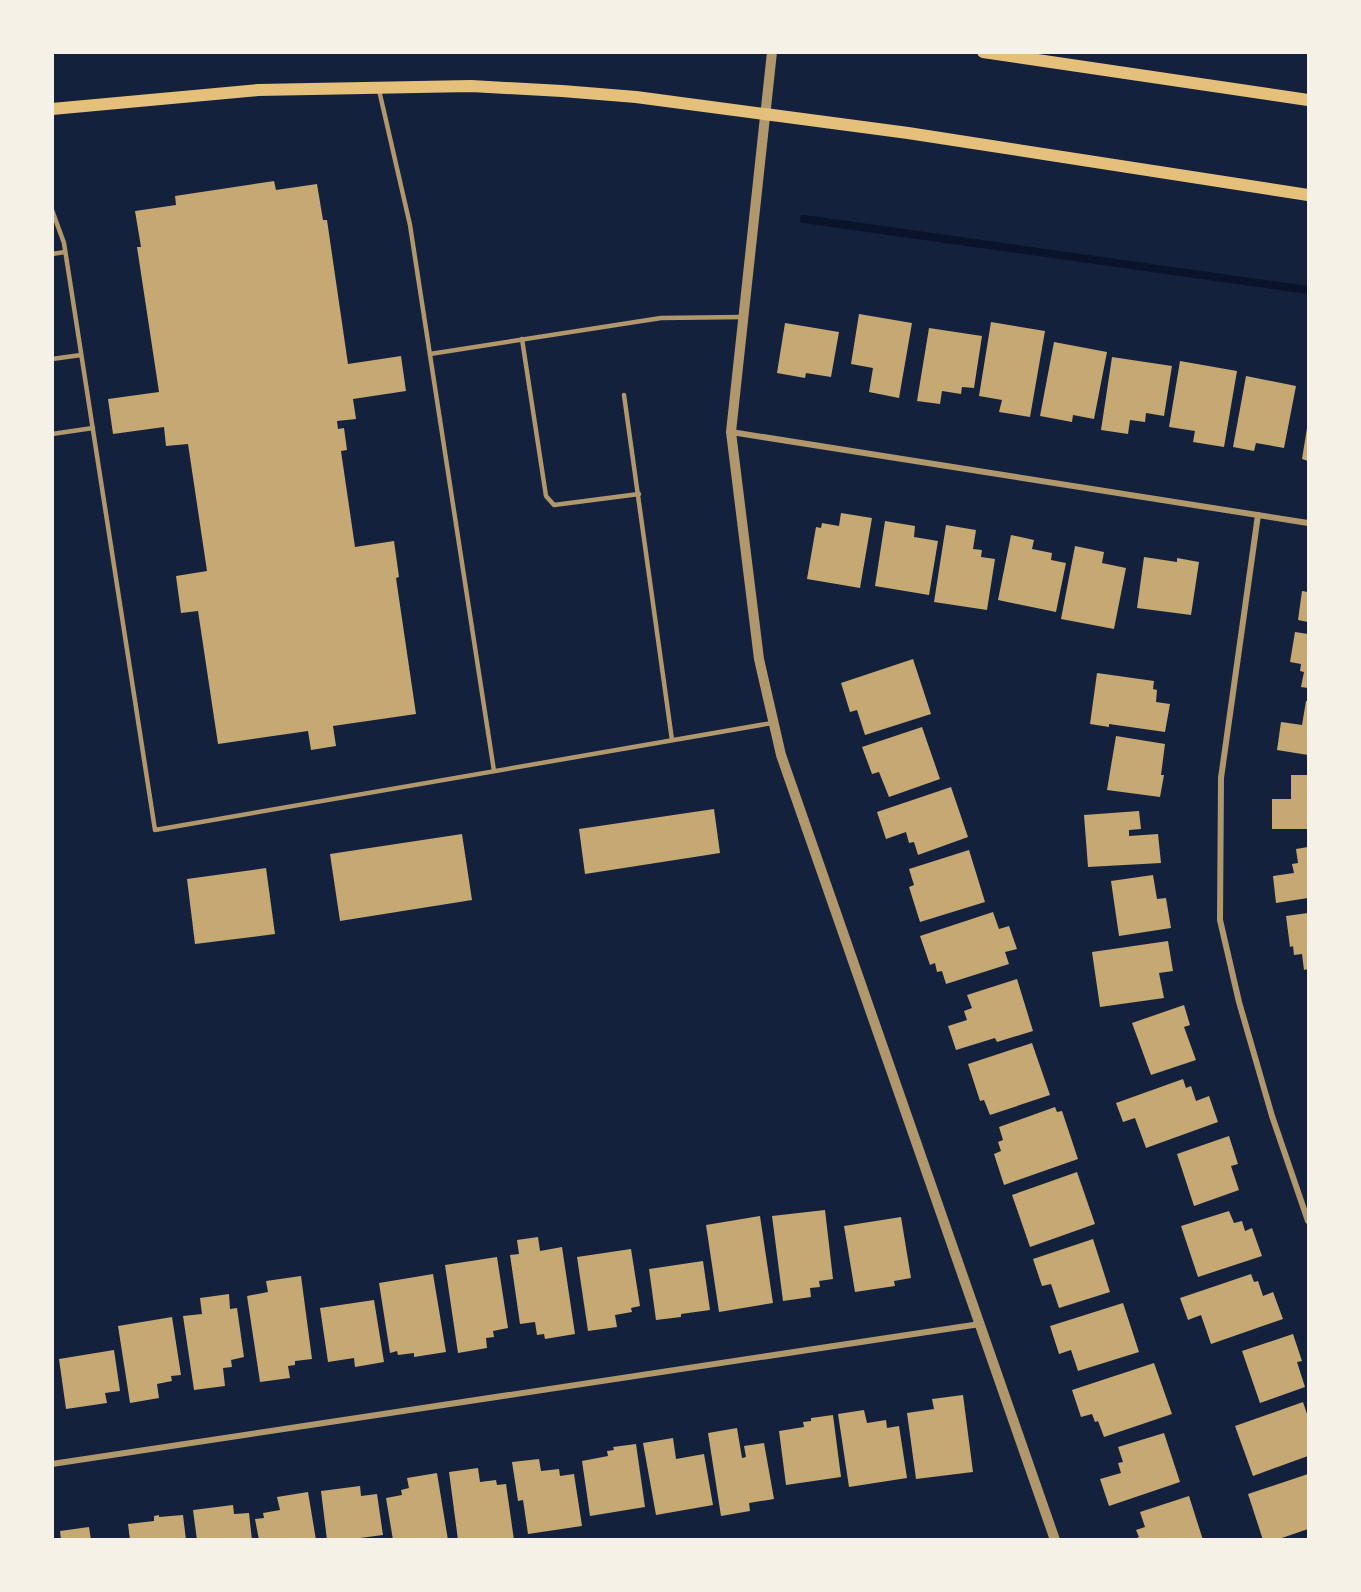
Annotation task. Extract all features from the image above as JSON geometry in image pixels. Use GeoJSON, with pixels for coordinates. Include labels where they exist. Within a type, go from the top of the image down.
{"type":"FeatureCollection","features":[{"type":"Feature","properties":{"kind":"main road"},"geometry":{"type":"LineString","coordinates":[[983,52],[1308,100]]}},
{"type":"Feature","properties":{"kind":"main road"},"geometry":{"type":"LineString","coordinates":[[52,109],[258,90],[471,86],[562,91],[636,97],[908,133],[1308,195]]}},
{"type":"Feature","properties":{"kind":"street"},"geometry":{"type":"LineString","coordinates":[[772,52],[731,432],[759,659],[781,755],[1055,1539]]}},
{"type":"Feature","properties":{"kind":"street"},"geometry":{"type":"LineString","coordinates":[[731,432],[1308,523]]}},
{"type":"Feature","properties":{"kind":"street"},"geometry":{"type":"LineString","coordinates":[[1258,515],[1221,778],[1220,920],[1242,1014],[1272,1116],[1308,1221]]}},
{"type":"Feature","properties":{"kind":"street"},"geometry":{"type":"LineString","coordinates":[[52,1464],[981,1324]]}},
{"type":"Feature","properties":{"kind":"lane"},"geometry":{"type":"LineString","coordinates":[[378,87],[410,225],[494,771]]}},
{"type":"Feature","properties":{"kind":"lane"},"geometry":{"type":"LineString","coordinates":[[52,210],[65,252],[155,830],[773,723]]}},
{"type":"Feature","properties":{"kind":"lane"},"geometry":{"type":"LineString","coordinates":[[52,254],[65,252]]}},
{"type":"Feature","properties":{"kind":"lane"},"geometry":{"type":"LineString","coordinates":[[430,354],[661,318],[744,317]]}},
{"type":"Feature","properties":{"kind":"lane"},"geometry":{"type":"LineString","coordinates":[[522,339],[546,496],[554,505],[639,494]]}},
{"type":"Feature","properties":{"kind":"lane"},"geometry":{"type":"LineString","coordinates":[[52,359],[81,355]]}},
{"type":"Feature","properties":{"kind":"lane"},"geometry":{"type":"LineString","coordinates":[[624,395],[672,740]]}},
{"type":"Feature","properties":{"kind":"lane"},"geometry":{"type":"LineString","coordinates":[[52,434],[93,428]]}},
{"type":"Feature","properties":{"kind":"building"},"geometry":{"type":"Polygon","coordinates":[[[274,181],[276,190],[317,184],[323,220],[327,220],[348,364],[401,356],[406,391],[353,399],[356,419],[337,421],[338,429],[344,428],[347,450],[341,451],[355,547],[394,541],[399,577],[396,578],[416,714],[333,726],[336,746],[311,750],[308,731],[218,744],[198,611],[181,613],[176,576],[207,571],[188,444],[166,446],[164,427],[113,434],[108,399],[159,392],[137,247],[141,247],[135,211],[176,205],[175,196],[274,181]]]}},
{"type":"Feature","properties":{"kind":"building"},"geometry":{"type":"Polygon","coordinates":[[[859,314],[912,323],[899,398],[869,392],[873,368],[851,364],[859,314]]]}},
{"type":"Feature","properties":{"kind":"building"},"geometry":{"type":"Polygon","coordinates":[[[991,322],[1045,331],[1030,417],[999,412],[1002,400],[979,396],[991,322]]]}},
{"type":"Feature","properties":{"kind":"building"},"geometry":{"type":"Polygon","coordinates":[[[785,323],[839,332],[831,377],[806,373],[805,378],[777,373],[785,323]]]}},
{"type":"Feature","properties":{"kind":"building"},"geometry":{"type":"Polygon","coordinates":[[[929,328],[982,336],[974,388],[962,387],[961,394],[942,391],[940,404],[917,401],[929,328]]]}},
{"type":"Feature","properties":{"kind":"building"},"geometry":{"type":"Polygon","coordinates":[[[1054,342],[1107,352],[1094,419],[1073,415],[1072,422],[1040,416],[1054,342]]]}},
{"type":"Feature","properties":{"kind":"building"},"geometry":{"type":"Polygon","coordinates":[[[1112,357],[1172,366],[1164,416],[1146,413],[1145,422],[1130,420],[1128,434],[1101,430],[1112,357]]]}},
{"type":"Feature","properties":{"kind":"building"},"geometry":{"type":"Polygon","coordinates":[[[1180,361],[1237,371],[1224,447],[1193,442],[1195,431],[1169,427],[1180,361]]]}},
{"type":"Feature","properties":{"kind":"building"},"geometry":{"type":"Polygon","coordinates":[[[1246,376],[1296,386],[1284,448],[1256,443],[1254,451],[1233,447],[1246,376]]]}},
{"type":"Feature","properties":{"kind":"building"},"geometry":{"type":"Polygon","coordinates":[[[1308,428],[1308,461],[1302,459],[1308,428]]]}},
{"type":"Feature","properties":{"kind":"building"},"geometry":{"type":"Polygon","coordinates":[[[841,513],[872,518],[860,588],[807,579],[816,527],[821,528],[822,523],[839,526],[841,513]]]}},
{"type":"Feature","properties":{"kind":"building"},"geometry":{"type":"Polygon","coordinates":[[[885,521],[915,526],[914,537],[938,541],[929,595],[875,586],[885,521]]]}},
{"type":"Feature","properties":{"kind":"building"},"geometry":{"type":"Polygon","coordinates":[[[946,525],[976,530],[973,549],[982,550],[981,557],[995,559],[987,610],[934,602],[946,525]]]}},
{"type":"Feature","properties":{"kind":"building"},"geometry":{"type":"Polygon","coordinates":[[[1011,535],[1034,540],[1032,549],[1052,553],[1051,560],[1066,563],[1056,612],[998,600],[1011,535]]]}},
{"type":"Feature","properties":{"kind":"building"},"geometry":{"type":"Polygon","coordinates":[[[1075,546],[1104,552],[1102,563],[1126,568],[1114,629],[1061,619],[1075,546]]]}},
{"type":"Feature","properties":{"kind":"building"},"geometry":{"type":"Polygon","coordinates":[[[1144,557],[1177,562],[1177,558],[1199,562],[1191,615],[1137,608],[1144,557]]]}},
{"type":"Feature","properties":{"kind":"building"},"geometry":{"type":"Polygon","coordinates":[[[1302,591],[1308,592],[1308,622],[1298,620],[1302,591]]]}},
{"type":"Feature","properties":{"kind":"building"},"geometry":{"type":"Polygon","coordinates":[[[1295,632],[1308,634],[1308,688],[1301,687],[1304,672],[1300,671],[1301,664],[1290,662],[1295,632]]]}},
{"type":"Feature","properties":{"kind":"building"},"geometry":{"type":"Polygon","coordinates":[[[913,659],[931,714],[865,735],[857,710],[850,712],[841,683],[913,659]]]}},
{"type":"Feature","properties":{"kind":"building"},"geometry":{"type":"Polygon","coordinates":[[[1097,673],[1154,681],[1153,689],[1157,690],[1156,702],[1170,704],[1165,732],[1109,724],[1109,727],[1090,724],[1097,673]]]}},
{"type":"Feature","properties":{"kind":"building"},"geometry":{"type":"Polygon","coordinates":[[[1306,701],[1308,701],[1308,755],[1277,750],[1281,722],[1302,725],[1306,701]]]}},
{"type":"Feature","properties":{"kind":"building"},"geometry":{"type":"Polygon","coordinates":[[[922,727],[940,779],[889,797],[879,772],[872,774],[862,747],[922,727]]]}},
{"type":"Feature","properties":{"kind":"building"},"geometry":{"type":"Polygon","coordinates":[[[1116,736],[1165,744],[1161,775],[1164,775],[1160,797],[1107,790],[1116,736]]]}},
{"type":"Feature","properties":{"kind":"building"},"geometry":{"type":"Polygon","coordinates":[[[1291,775],[1308,775],[1308,829],[1272,829],[1272,799],[1291,799],[1291,775]]]}},
{"type":"Feature","properties":{"kind":"building"},"geometry":{"type":"Polygon","coordinates":[[[951,787],[968,837],[918,855],[914,842],[909,843],[906,832],[886,839],[877,812],[951,787]]]}},
{"type":"Feature","properties":{"kind":"building"},"geometry":{"type":"Polygon","coordinates":[[[714,809],[720,853],[585,874],[579,829],[714,809]]]}},
{"type":"Feature","properties":{"kind":"building"},"geometry":{"type":"Polygon","coordinates":[[[1139,811],[1141,829],[1129,830],[1129,836],[1158,834],[1161,863],[1088,867],[1084,815],[1139,811]]]}},
{"type":"Feature","properties":{"kind":"building"},"geometry":{"type":"Polygon","coordinates":[[[462,834],[472,900],[340,921],[330,854],[462,834]]]}},
{"type":"Feature","properties":{"kind":"building"},"geometry":{"type":"Polygon","coordinates":[[[1308,847],[1308,898],[1276,903],[1273,876],[1294,873],[1292,864],[1298,863],[1296,849],[1308,847]]]}},
{"type":"Feature","properties":{"kind":"building"},"geometry":{"type":"Polygon","coordinates":[[[969,850],[985,902],[920,922],[909,887],[914,885],[909,869],[969,850]]]}},
{"type":"Feature","properties":{"kind":"building"},"geometry":{"type":"Polygon","coordinates":[[[266,868],[275,934],[195,944],[187,879],[266,868]]]}},
{"type":"Feature","properties":{"kind":"building"},"geometry":{"type":"Polygon","coordinates":[[[1153,875],[1157,899],[1166,898],[1171,928],[1119,936],[1111,881],[1153,875]]]}},
{"type":"Feature","properties":{"kind":"building"},"geometry":{"type":"Polygon","coordinates":[[[993,912],[999,929],[1009,926],[1017,949],[1005,952],[1009,964],[946,984],[942,971],[937,972],[935,963],[930,965],[920,936],[993,912]]]}},
{"type":"Feature","properties":{"kind":"building"},"geometry":{"type":"Polygon","coordinates":[[[1308,913],[1308,969],[1304,970],[1302,954],[1294,955],[1293,946],[1290,947],[1286,916],[1308,913]]]}},
{"type":"Feature","properties":{"kind":"building"},"geometry":{"type":"Polygon","coordinates":[[[1168,941],[1173,971],[1159,973],[1164,998],[1100,1007],[1092,952],[1168,941]]]}},
{"type":"Feature","properties":{"kind":"building"},"geometry":{"type":"Polygon","coordinates":[[[1017,979],[1033,1031],[997,1042],[995,1038],[956,1050],[948,1026],[967,1020],[964,1011],[972,1008],[967,995],[1017,979]]]}},
{"type":"Feature","properties":{"kind":"building"},"geometry":{"type":"Polygon","coordinates":[[[1184,1005],[1190,1025],[1184,1027],[1196,1060],[1151,1075],[1132,1023],[1184,1005]]]}},
{"type":"Feature","properties":{"kind":"building"},"geometry":{"type":"Polygon","coordinates":[[[1032,1043],[1050,1095],[990,1115],[984,1100],[980,1101],[968,1064],[1032,1043]]]}},
{"type":"Feature","properties":{"kind":"building"},"geometry":{"type":"Polygon","coordinates":[[[1183,1079],[1186,1088],[1191,1086],[1196,1101],[1209,1096],[1218,1122],[1146,1148],[1135,1118],[1123,1122],[1116,1103],[1183,1079]]]}},
{"type":"Feature","properties":{"kind":"building"},"geometry":{"type":"Polygon","coordinates":[[[1055,1107],[1057,1112],[1062,1111],[1078,1159],[1004,1185],[994,1154],[1001,1151],[998,1142],[1003,1140],[999,1127],[1055,1107]]]}},
{"type":"Feature","properties":{"kind":"building"},"geometry":{"type":"Polygon","coordinates":[[[1229,1136],[1238,1164],[1231,1166],[1239,1190],[1194,1206],[1177,1154],[1229,1136]]]}},
{"type":"Feature","properties":{"kind":"building"},"geometry":{"type":"Polygon","coordinates":[[[1077,1172],[1095,1224],[1030,1247],[1012,1195],[1077,1172]]]}},
{"type":"Feature","properties":{"kind":"building"},"geometry":{"type":"Polygon","coordinates":[[[825,1210],[833,1279],[819,1281],[820,1287],[810,1288],[811,1297],[783,1301],[772,1216],[825,1210]]]}},
{"type":"Feature","properties":{"kind":"building"},"geometry":{"type":"Polygon","coordinates":[[[1229,1211],[1234,1223],[1242,1221],[1245,1231],[1252,1228],[1262,1256],[1198,1277],[1181,1226],[1229,1211]]]}},
{"type":"Feature","properties":{"kind":"building"},"geometry":{"type":"Polygon","coordinates":[[[760,1216],[773,1303],[719,1312],[706,1225],[760,1216]]]}},
{"type":"Feature","properties":{"kind":"building"},"geometry":{"type":"Polygon","coordinates":[[[901,1217],[911,1278],[894,1281],[895,1286],[855,1292],[844,1226],[901,1217]]]}},
{"type":"Feature","properties":{"kind":"building"},"geometry":{"type":"Polygon","coordinates":[[[538,1237],[540,1251],[562,1247],[575,1334],[545,1339],[544,1334],[537,1335],[535,1322],[520,1324],[510,1255],[519,1254],[517,1240],[538,1237]]]}},
{"type":"Feature","properties":{"kind":"building"},"geometry":{"type":"Polygon","coordinates":[[[1093,1239],[1110,1292],[1059,1308],[1051,1284],[1042,1286],[1033,1259],[1093,1239]]]}},
{"type":"Feature","properties":{"kind":"building"},"geometry":{"type":"Polygon","coordinates":[[[631,1249],[640,1306],[631,1308],[632,1312],[615,1315],[617,1327],[588,1331],[577,1257],[631,1249]]]}},
{"type":"Feature","properties":{"kind":"building"},"geometry":{"type":"Polygon","coordinates":[[[497,1257],[508,1328],[493,1331],[494,1337],[486,1338],[487,1348],[458,1353],[445,1265],[497,1257]]]}},
{"type":"Feature","properties":{"kind":"building"},"geometry":{"type":"Polygon","coordinates":[[[703,1261],[710,1310],[656,1320],[649,1269],[703,1261]]]}},
{"type":"Feature","properties":{"kind":"building"},"geometry":{"type":"Polygon","coordinates":[[[433,1274],[446,1352],[414,1357],[414,1353],[398,1355],[397,1351],[390,1353],[379,1283],[433,1274]]]}},
{"type":"Feature","properties":{"kind":"building"},"geometry":{"type":"Polygon","coordinates":[[[1251,1274],[1254,1282],[1258,1281],[1263,1296],[1273,1292],[1283,1319],[1211,1344],[1201,1315],[1188,1320],[1180,1298],[1251,1274]]]}},
{"type":"Feature","properties":{"kind":"building"},"geometry":{"type":"Polygon","coordinates":[[[301,1276],[312,1359],[295,1361],[295,1365],[288,1366],[290,1378],[260,1382],[247,1296],[268,1292],[266,1281],[301,1276]]]}},
{"type":"Feature","properties":{"kind":"building"},"geometry":{"type":"Polygon","coordinates":[[[229,1294],[230,1309],[237,1308],[244,1357],[231,1360],[232,1367],[223,1368],[225,1386],[194,1390],[183,1316],[202,1314],[200,1298],[229,1294]]]}},
{"type":"Feature","properties":{"kind":"building"},"geometry":{"type":"Polygon","coordinates":[[[374,1300],[384,1362],[355,1367],[354,1358],[328,1362],[320,1308],[374,1300]]]}},
{"type":"Feature","properties":{"kind":"building"},"geometry":{"type":"Polygon","coordinates":[[[1123,1303],[1139,1352],[1078,1371],[1071,1350],[1059,1354],[1050,1326],[1123,1303]]]}},
{"type":"Feature","properties":{"kind":"building"},"geometry":{"type":"Polygon","coordinates":[[[172,1317],[181,1375],[171,1376],[172,1381],[157,1384],[159,1398],[130,1403],[118,1326],[172,1317]]]}},
{"type":"Feature","properties":{"kind":"building"},"geometry":{"type":"Polygon","coordinates":[[[1293,1334],[1302,1361],[1297,1362],[1305,1387],[1260,1403],[1242,1351],[1293,1334]]]}},
{"type":"Feature","properties":{"kind":"building"},"geometry":{"type":"Polygon","coordinates":[[[114,1350],[120,1391],[105,1393],[107,1403],[66,1409],[59,1359],[114,1350]]]}},
{"type":"Feature","properties":{"kind":"building"},"geometry":{"type":"Polygon","coordinates":[[[1154,1363],[1172,1414],[1104,1437],[1098,1421],[1095,1422],[1092,1414],[1081,1417],[1072,1390],[1154,1363]]]}},
{"type":"Feature","properties":{"kind":"building"},"geometry":{"type":"Polygon","coordinates":[[[963,1395],[973,1472],[916,1479],[907,1413],[934,1409],[932,1399],[963,1395]]]}},
{"type":"Feature","properties":{"kind":"building"},"geometry":{"type":"Polygon","coordinates":[[[1303,1402],[1308,1417],[1308,1456],[1253,1476],[1235,1426],[1303,1402]]]}},
{"type":"Feature","properties":{"kind":"building"},"geometry":{"type":"Polygon","coordinates":[[[864,1410],[867,1423],[886,1420],[887,1428],[899,1426],[907,1478],[849,1487],[838,1414],[864,1410]]]}},
{"type":"Feature","properties":{"kind":"building"},"geometry":{"type":"Polygon","coordinates":[[[833,1415],[841,1477],[786,1485],[779,1431],[804,1427],[803,1422],[811,1421],[811,1418],[833,1415]]]}},
{"type":"Feature","properties":{"kind":"building"},"geometry":{"type":"Polygon","coordinates":[[[737,1428],[742,1458],[746,1457],[744,1446],[764,1443],[774,1499],[749,1503],[750,1511],[721,1516],[708,1433],[737,1428]]]}},
{"type":"Feature","properties":{"kind":"building"},"geometry":{"type":"Polygon","coordinates":[[[1164,1433],[1180,1482],[1109,1506],[1100,1479],[1121,1473],[1118,1463],[1123,1462],[1118,1447],[1164,1433]]]}},
{"type":"Feature","properties":{"kind":"building"},"geometry":{"type":"Polygon","coordinates":[[[673,1438],[676,1459],[704,1454],[713,1505],[656,1515],[643,1443],[673,1438]]]}},
{"type":"Feature","properties":{"kind":"building"},"geometry":{"type":"Polygon","coordinates":[[[636,1444],[645,1507],[590,1516],[582,1461],[608,1456],[607,1451],[614,1450],[613,1447],[636,1444]]]}},
{"type":"Feature","properties":{"kind":"building"},"geometry":{"type":"Polygon","coordinates":[[[539,1459],[541,1471],[559,1469],[560,1476],[574,1474],[582,1526],[528,1534],[523,1500],[518,1501],[512,1462],[539,1459]]]}},
{"type":"Feature","properties":{"kind":"building"},"geometry":{"type":"Polygon","coordinates":[[[478,1468],[480,1482],[496,1480],[497,1485],[506,1484],[514,1540],[458,1540],[449,1472],[478,1468]]]}},
{"type":"Feature","properties":{"kind":"building"},"geometry":{"type":"Polygon","coordinates":[[[437,1473],[448,1540],[393,1540],[386,1498],[402,1495],[401,1490],[409,1488],[407,1478],[437,1473]]]}},
{"type":"Feature","properties":{"kind":"building"},"geometry":{"type":"Polygon","coordinates":[[[1308,1474],[1308,1529],[1276,1540],[1263,1540],[1248,1494],[1308,1474]]]}},
{"type":"Feature","properties":{"kind":"building"},"geometry":{"type":"Polygon","coordinates":[[[360,1486],[361,1496],[377,1494],[383,1535],[327,1540],[321,1491],[360,1486]]]}},
{"type":"Feature","properties":{"kind":"building"},"geometry":{"type":"Polygon","coordinates":[[[308,1492],[316,1540],[259,1540],[255,1519],[264,1518],[263,1513],[280,1510],[277,1497],[308,1492]]]}},
{"type":"Feature","properties":{"kind":"building"},"geometry":{"type":"Polygon","coordinates":[[[1189,1496],[1203,1540],[1132,1540],[1139,1537],[1136,1530],[1145,1527],[1140,1512],[1189,1496]]]}},
{"type":"Feature","properties":{"kind":"building"},"geometry":{"type":"Polygon","coordinates":[[[233,1505],[234,1514],[249,1513],[252,1540],[197,1540],[193,1510],[233,1505]]]}},
{"type":"Feature","properties":{"kind":"building"},"geometry":{"type":"Polygon","coordinates":[[[159,1515],[159,1517],[183,1515],[186,1540],[130,1540],[128,1524],[154,1521],[154,1516],[159,1515]]]}},
{"type":"Feature","properties":{"kind":"building"},"geometry":{"type":"Polygon","coordinates":[[[89,1527],[91,1540],[61,1540],[60,1531],[89,1527]]]}},
{"type":"Feature","properties":{"kind":"waterway"},"geometry":{"type":"LineString","coordinates":[[804,219],[1308,290]]}}]}
